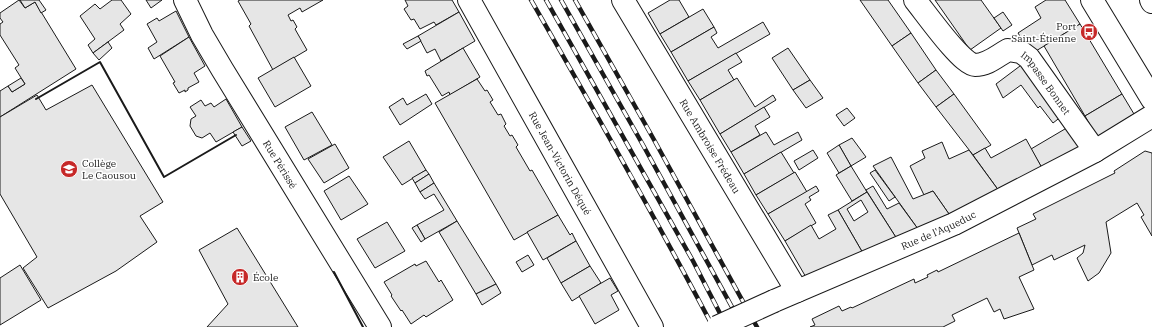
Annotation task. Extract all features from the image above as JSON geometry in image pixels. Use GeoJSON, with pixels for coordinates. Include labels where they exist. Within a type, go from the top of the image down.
{"type":"FeatureCollection","features":[{"type":"Feature","properties":{"kind":"street","name":"Rue Jean-Victorin Déqué"},"geometry":{"type":"LineString","coordinates":[[469,0],[652,327]]}},
{"type":"Feature","properties":{"kind":"street","name":"Rue Ambroise Frédeau"},"geometry":{"type":"LineString","coordinates":[[623,0],[797,291]]}},
{"type":"Feature","properties":{"kind":"street","name":"Impasse Bonnet"},"geometry":{"type":"LineString","coordinates":[[916,0],[954,50],[964,60],[973,65],[986,64],[1008,50],[1021,52],[1029,58],[1095,151]]}},
{"type":"Feature","properties":{"kind":"street"},"geometry":{"type":"LineString","coordinates":[[1092,0],[1152,99]]}},
{"type":"Feature","properties":{"kind":"street","name":"Rue Périssé"},"geometry":{"type":"LineString","coordinates":[[189,2],[202,35],[380,327]]}},
{"type":"Feature","properties":{"kind":"street","name":"Rue de l'Aqueduc"},"geometry":{"type":"LineString","coordinates":[[717,327],[954,224],[1095,151],[1152,116]]}},
{"type":"Feature","properties":{"kind":"building"},"geometry":{"type":"Polygon","coordinates":[[[19,0],[25,8],[35,2],[76,69],[0,117],[0,91],[8,86],[12,92],[25,84],[15,68],[19,65],[0,35],[0,24],[3,22],[0,18],[0,13],[19,0]]]}},
{"type":"Feature","properties":{"kind":"building"},"geometry":{"type":"Polygon","coordinates":[[[20,0],[39,0],[46,10],[41,13],[35,2],[25,8],[20,0]]]}},
{"type":"Feature","properties":{"kind":"building"},"geometry":{"type":"Polygon","coordinates":[[[112,0],[121,0],[131,14],[120,24],[124,30],[93,53],[88,45],[95,39],[80,16],[95,4],[100,9],[112,0]]]}},
{"type":"Feature","properties":{"kind":"building"},"geometry":{"type":"Polygon","coordinates":[[[146,0],[162,0],[151,8],[146,0]]]}},
{"type":"Feature","properties":{"kind":"building"},"geometry":{"type":"Polygon","coordinates":[[[323,0],[302,12],[300,8],[288,15],[297,27],[295,29],[307,50],[273,70],[249,26],[251,24],[238,1],[323,0]]]}},
{"type":"Feature","properties":{"kind":"building"},"geometry":{"type":"Polygon","coordinates":[[[405,0],[452,0],[459,12],[436,25],[434,22],[420,29],[414,19],[411,20],[404,9],[408,6],[405,0]]]}},
{"type":"Feature","properties":{"kind":"building"},"geometry":{"type":"Polygon","coordinates":[[[670,0],[679,0],[689,17],[660,34],[648,13],[670,0]]]}},
{"type":"Feature","properties":{"kind":"building"},"geometry":{"type":"Polygon","coordinates":[[[860,0],[888,0],[911,33],[892,46],[860,0]]]}},
{"type":"Feature","properties":{"kind":"building"},"geometry":{"type":"Polygon","coordinates":[[[935,0],[981,0],[1001,28],[970,50],[935,0]]]}},
{"type":"Feature","properties":{"kind":"building"},"geometry":{"type":"Polygon","coordinates":[[[1046,0],[1065,0],[1080,24],[1031,54],[1018,33],[1041,18],[1035,7],[1046,0]]]}},
{"type":"Feature","properties":{"kind":"building"},"geometry":{"type":"Polygon","coordinates":[[[703,9],[714,27],[671,52],[660,34],[703,9]]]}},
{"type":"Feature","properties":{"kind":"building"},"geometry":{"type":"Polygon","coordinates":[[[176,11],[189,37],[154,59],[148,48],[157,42],[147,24],[157,18],[159,21],[176,11]]]}},
{"type":"Feature","properties":{"kind":"building"},"geometry":{"type":"Polygon","coordinates":[[[459,12],[475,41],[441,61],[435,49],[427,53],[418,36],[459,12]]]}},
{"type":"Feature","properties":{"kind":"building"},"geometry":{"type":"Polygon","coordinates":[[[1003,12],[1012,25],[1003,31],[994,18],[1003,12]]]}},
{"type":"Feature","properties":{"kind":"building"},"geometry":{"type":"Polygon","coordinates":[[[763,22],[770,34],[688,81],[671,52],[714,27],[717,33],[711,37],[718,48],[763,22]]]}},
{"type":"Feature","properties":{"kind":"building"},"geometry":{"type":"Polygon","coordinates":[[[1080,24],[1122,94],[1085,116],[1044,46],[1080,24]]]}},
{"type":"Feature","properties":{"kind":"building"},"geometry":{"type":"Polygon","coordinates":[[[911,33],[936,70],[918,83],[892,46],[911,33]]]}},
{"type":"Feature","properties":{"kind":"building"},"geometry":{"type":"Polygon","coordinates":[[[418,36],[421,41],[407,49],[403,44],[418,36]]]}},
{"type":"Feature","properties":{"kind":"building"},"geometry":{"type":"Polygon","coordinates":[[[189,37],[205,66],[194,73],[199,82],[188,88],[185,92],[185,90],[179,93],[173,83],[175,82],[160,56],[189,37]]]}},
{"type":"Feature","properties":{"kind":"building"},"geometry":{"type":"Polygon","coordinates":[[[108,42],[112,48],[99,60],[93,53],[108,42]]]}},
{"type":"Feature","properties":{"kind":"building"},"geometry":{"type":"Polygon","coordinates":[[[463,48],[480,77],[450,95],[449,92],[442,96],[425,71],[463,48]]]}},
{"type":"Feature","properties":{"kind":"building"},"geometry":{"type":"Polygon","coordinates":[[[788,48],[810,80],[793,90],[772,58],[788,48]]]}},
{"type":"Feature","properties":{"kind":"building"},"geometry":{"type":"Polygon","coordinates":[[[736,53],[742,62],[728,70],[734,80],[700,100],[688,81],[736,53]]]}},
{"type":"Feature","properties":{"kind":"building"},"geometry":{"type":"Polygon","coordinates":[[[294,57],[311,86],[275,107],[258,78],[294,57]]]}},
{"type":"Feature","properties":{"kind":"building"},"geometry":{"type":"Polygon","coordinates":[[[1024,63],[1062,116],[1053,123],[1040,106],[1038,108],[1021,85],[1003,98],[996,84],[1024,63]]]}},
{"type":"Feature","properties":{"kind":"building"},"geometry":{"type":"Polygon","coordinates":[[[936,70],[954,94],[936,107],[918,83],[936,70]]]}},
{"type":"Feature","properties":{"kind":"building"},"geometry":{"type":"Polygon","coordinates":[[[21,78],[25,84],[12,92],[8,86],[21,78]]]}},
{"type":"Feature","properties":{"kind":"building"},"geometry":{"type":"Polygon","coordinates":[[[737,78],[755,107],[773,95],[776,100],[720,134],[700,100],[737,78]]]}},
{"type":"Feature","properties":{"kind":"building"},"geometry":{"type":"Polygon","coordinates":[[[477,79],[485,91],[487,90],[493,100],[490,102],[498,115],[501,114],[506,124],[504,126],[510,136],[512,135],[518,145],[516,147],[530,171],[532,170],[558,215],[514,240],[435,103],[477,79]]]}},
{"type":"Feature","properties":{"kind":"building"},"geometry":{"type":"Polygon","coordinates":[[[810,80],[823,98],[806,108],[793,90],[810,80]]]}},
{"type":"Feature","properties":{"kind":"building"},"geometry":{"type":"Polygon","coordinates":[[[92,85],[163,202],[140,216],[157,242],[116,271],[48,308],[23,268],[37,257],[0,194],[0,117],[37,95],[46,110],[92,85]]]}},
{"type":"Feature","properties":{"kind":"building"},"geometry":{"type":"Polygon","coordinates":[[[426,94],[432,104],[400,125],[389,107],[403,98],[407,105],[426,94]]]}},
{"type":"Feature","properties":{"kind":"building"},"geometry":{"type":"Polygon","coordinates":[[[954,94],[991,145],[973,155],[936,107],[954,94]]]}},
{"type":"Feature","properties":{"kind":"building"},"geometry":{"type":"Polygon","coordinates":[[[1122,94],[1134,114],[1097,137],[1085,116],[1122,94]]]}},
{"type":"Feature","properties":{"kind":"building"},"geometry":{"type":"Polygon","coordinates":[[[226,99],[242,127],[216,142],[210,133],[202,138],[196,136],[190,126],[191,119],[196,116],[190,107],[201,100],[205,106],[211,103],[214,107],[226,99]]]}},
{"type":"Feature","properties":{"kind":"building"},"geometry":{"type":"Polygon","coordinates":[[[764,107],[770,117],[755,126],[760,135],[731,152],[720,134],[764,107]]]}},
{"type":"Feature","properties":{"kind":"building"},"geometry":{"type":"Polygon","coordinates":[[[847,108],[855,118],[844,126],[836,115],[847,108]]]}},
{"type":"Feature","properties":{"kind":"building"},"geometry":{"type":"Polygon","coordinates":[[[312,112],[332,145],[304,160],[285,127],[312,112]]]}},
{"type":"Feature","properties":{"kind":"building"},"geometry":{"type":"Polygon","coordinates":[[[1070,126],[1083,145],[1042,168],[1031,149],[1070,126]]]}},
{"type":"Feature","properties":{"kind":"building"},"geometry":{"type":"Polygon","coordinates":[[[242,127],[251,141],[242,146],[233,132],[242,127]]]}},
{"type":"Feature","properties":{"kind":"building"},"geometry":{"type":"Polygon","coordinates":[[[766,132],[774,145],[798,132],[802,140],[744,174],[731,152],[766,132]]]}},
{"type":"Feature","properties":{"kind":"building"},"geometry":{"type":"Polygon","coordinates":[[[852,138],[866,157],[851,166],[839,145],[852,138]]]}},
{"type":"Feature","properties":{"kind":"building"},"geometry":{"type":"Polygon","coordinates":[[[1026,139],[1042,168],[999,191],[973,155],[985,148],[991,158],[1026,139]]]}},
{"type":"Feature","properties":{"kind":"building"},"geometry":{"type":"Polygon","coordinates":[[[409,141],[426,170],[402,185],[383,157],[409,141]]]}},
{"type":"Feature","properties":{"kind":"building"},"geometry":{"type":"Polygon","coordinates":[[[942,142],[949,159],[969,150],[999,191],[949,214],[933,191],[924,195],[910,166],[925,158],[922,151],[942,142]]]}},
{"type":"Feature","properties":{"kind":"building"},"geometry":{"type":"Polygon","coordinates":[[[335,144],[349,168],[324,183],[308,159],[335,144]]]}},
{"type":"Feature","properties":{"kind":"building"},"geometry":{"type":"Polygon","coordinates":[[[839,145],[851,166],[839,173],[827,153],[839,145]]]}},
{"type":"Feature","properties":{"kind":"building"},"geometry":{"type":"Polygon","coordinates":[[[813,150],[818,158],[799,170],[794,161],[813,150]]]}},
{"type":"Feature","properties":{"kind":"building"},"geometry":{"type":"Polygon","coordinates":[[[1145,151],[1152,153],[1152,236],[1141,217],[1144,215],[1137,203],[1106,222],[1111,253],[1099,273],[1088,281],[1077,258],[1083,253],[1085,245],[1054,260],[1052,255],[1032,265],[1017,228],[1036,219],[1033,214],[1115,173],[1114,171],[1145,151]]]}},
{"type":"Feature","properties":{"kind":"building"},"geometry":{"type":"Polygon","coordinates":[[[781,152],[794,173],[756,195],[744,174],[781,152]]]}},
{"type":"Feature","properties":{"kind":"building"},"geometry":{"type":"Polygon","coordinates":[[[891,157],[913,199],[933,191],[949,214],[918,229],[873,166],[891,157]]]}},
{"type":"Feature","properties":{"kind":"building"},"geometry":{"type":"Polygon","coordinates":[[[851,166],[867,192],[852,201],[836,175],[851,166]]]}},
{"type":"Feature","properties":{"kind":"building"},"geometry":{"type":"Polygon","coordinates":[[[426,170],[429,174],[415,183],[412,178],[426,170]]]}},
{"type":"Feature","properties":{"kind":"building"},"geometry":{"type":"Polygon","coordinates":[[[875,170],[895,197],[889,201],[870,173],[875,170]]]}},
{"type":"Feature","properties":{"kind":"building"},"geometry":{"type":"Polygon","coordinates":[[[795,172],[807,192],[768,214],[756,195],[795,172]]]}},
{"type":"Feature","properties":{"kind":"building"},"geometry":{"type":"Polygon","coordinates":[[[429,174],[434,183],[420,192],[415,183],[429,174]]]}},
{"type":"Feature","properties":{"kind":"building"},"geometry":{"type":"Polygon","coordinates":[[[349,176],[368,204],[341,220],[324,191],[349,176]]]}},
{"type":"Feature","properties":{"kind":"building"},"geometry":{"type":"Polygon","coordinates":[[[434,183],[457,221],[425,239],[417,225],[444,210],[434,194],[425,199],[420,192],[434,183]]]}},
{"type":"Feature","properties":{"kind":"building"},"geometry":{"type":"Polygon","coordinates":[[[816,186],[819,191],[809,197],[811,200],[805,204],[816,223],[785,241],[768,214],[816,186]]]}},
{"type":"Feature","properties":{"kind":"building"},"geometry":{"type":"Polygon","coordinates":[[[873,186],[887,209],[899,203],[918,229],[897,239],[866,190],[873,186]]]}},
{"type":"Feature","properties":{"kind":"building"},"geometry":{"type":"Polygon","coordinates":[[[867,192],[897,239],[864,255],[838,210],[867,192]],[[861,200],[847,209],[854,221],[868,212],[861,200]]]}},
{"type":"Feature","properties":{"kind":"building"},"geometry":{"type":"Polygon","coordinates":[[[838,210],[864,255],[807,279],[785,241],[811,225],[819,239],[836,229],[828,215],[838,210]]]}},
{"type":"Feature","properties":{"kind":"building"},"geometry":{"type":"Polygon","coordinates":[[[558,215],[570,235],[572,233],[576,241],[543,260],[527,232],[558,215]]]}},
{"type":"Feature","properties":{"kind":"building"},"geometry":{"type":"Polygon","coordinates":[[[457,221],[496,284],[476,294],[439,232],[457,221]]]}},
{"type":"Feature","properties":{"kind":"building"},"geometry":{"type":"Polygon","coordinates":[[[387,222],[405,251],[375,268],[357,239],[387,222]]]}},
{"type":"Feature","properties":{"kind":"building"},"geometry":{"type":"Polygon","coordinates":[[[417,225],[425,239],[421,242],[412,228],[417,225]]]}},
{"type":"Feature","properties":{"kind":"building","name":"École"},"geometry":{"type":"Polygon","coordinates":[[[237,228],[298,327],[207,327],[228,304],[199,250],[237,228]]]}},
{"type":"Feature","properties":{"kind":"building"},"geometry":{"type":"Polygon","coordinates":[[[1019,233],[1034,270],[1019,277],[1034,309],[1004,319],[1000,309],[994,312],[987,298],[952,315],[955,321],[943,327],[810,327],[815,325],[812,319],[839,306],[842,311],[851,307],[852,308],[914,279],[915,283],[928,277],[927,275],[937,270],[938,272],[1019,233]]]}},
{"type":"Feature","properties":{"kind":"building"},"geometry":{"type":"Polygon","coordinates":[[[576,241],[590,266],[561,283],[547,258],[576,241]]]}},
{"type":"Feature","properties":{"kind":"building"},"geometry":{"type":"Polygon","coordinates":[[[528,255],[534,265],[522,272],[516,262],[528,255]]]}},
{"type":"Feature","properties":{"kind":"building"},"geometry":{"type":"Polygon","coordinates":[[[426,261],[439,282],[441,280],[453,300],[426,317],[424,315],[411,324],[391,296],[392,295],[384,282],[415,264],[416,266],[426,261]]]}},
{"type":"Feature","properties":{"kind":"building"},"geometry":{"type":"Polygon","coordinates":[[[20,265],[41,300],[0,325],[0,278],[20,265]]]}},
{"type":"Feature","properties":{"kind":"building"},"geometry":{"type":"Polygon","coordinates":[[[590,266],[601,283],[572,301],[561,283],[590,266]]]}},
{"type":"Feature","properties":{"kind":"building"},"geometry":{"type":"Polygon","coordinates":[[[610,278],[618,291],[611,295],[619,310],[595,324],[579,296],[610,278]]]}},
{"type":"Feature","properties":{"kind":"building"},"geometry":{"type":"Polygon","coordinates":[[[496,284],[501,293],[482,305],[476,294],[496,284]]]}},
{"type":"Feature","properties":{"kind":"railway"},"geometry":{"type":"LineString","coordinates":[[531,0],[624,163],[713,327]]}},
{"type":"Feature","properties":{"kind":"railway"},"geometry":{"type":"LineString","coordinates":[[546,0],[693,261],[727,327]]}},
{"type":"Feature","properties":{"kind":"railway"},"geometry":{"type":"LineString","coordinates":[[561,0],[743,327]]}},
{"type":"Feature","properties":{"kind":"railway"},"geometry":{"type":"LineString","coordinates":[[575,0],[757,327]]}},
{"type":"Feature","properties":{"kind":"wall"},"geometry":{"type":"LineString","coordinates":[[36,99],[100,62],[164,177],[236,135]]}},
{"type":"Feature","properties":{"kind":"wall"},"geometry":{"type":"LineString","coordinates":[[334,272],[363,327]]}},
{"type":"Feature","properties":{"kind":"place","name":"Port Saint-Étienne"},"geometry":{"type":"Point","coordinates":[1089,32]}},
{"type":"Feature","properties":{"kind":"place","name":"Collège Le Caousou"},"geometry":{"type":"Point","coordinates":[69,169]}},
{"type":"Feature","properties":{"kind":"place","name":"École"},"geometry":{"type":"Point","coordinates":[240,277]}}]}
